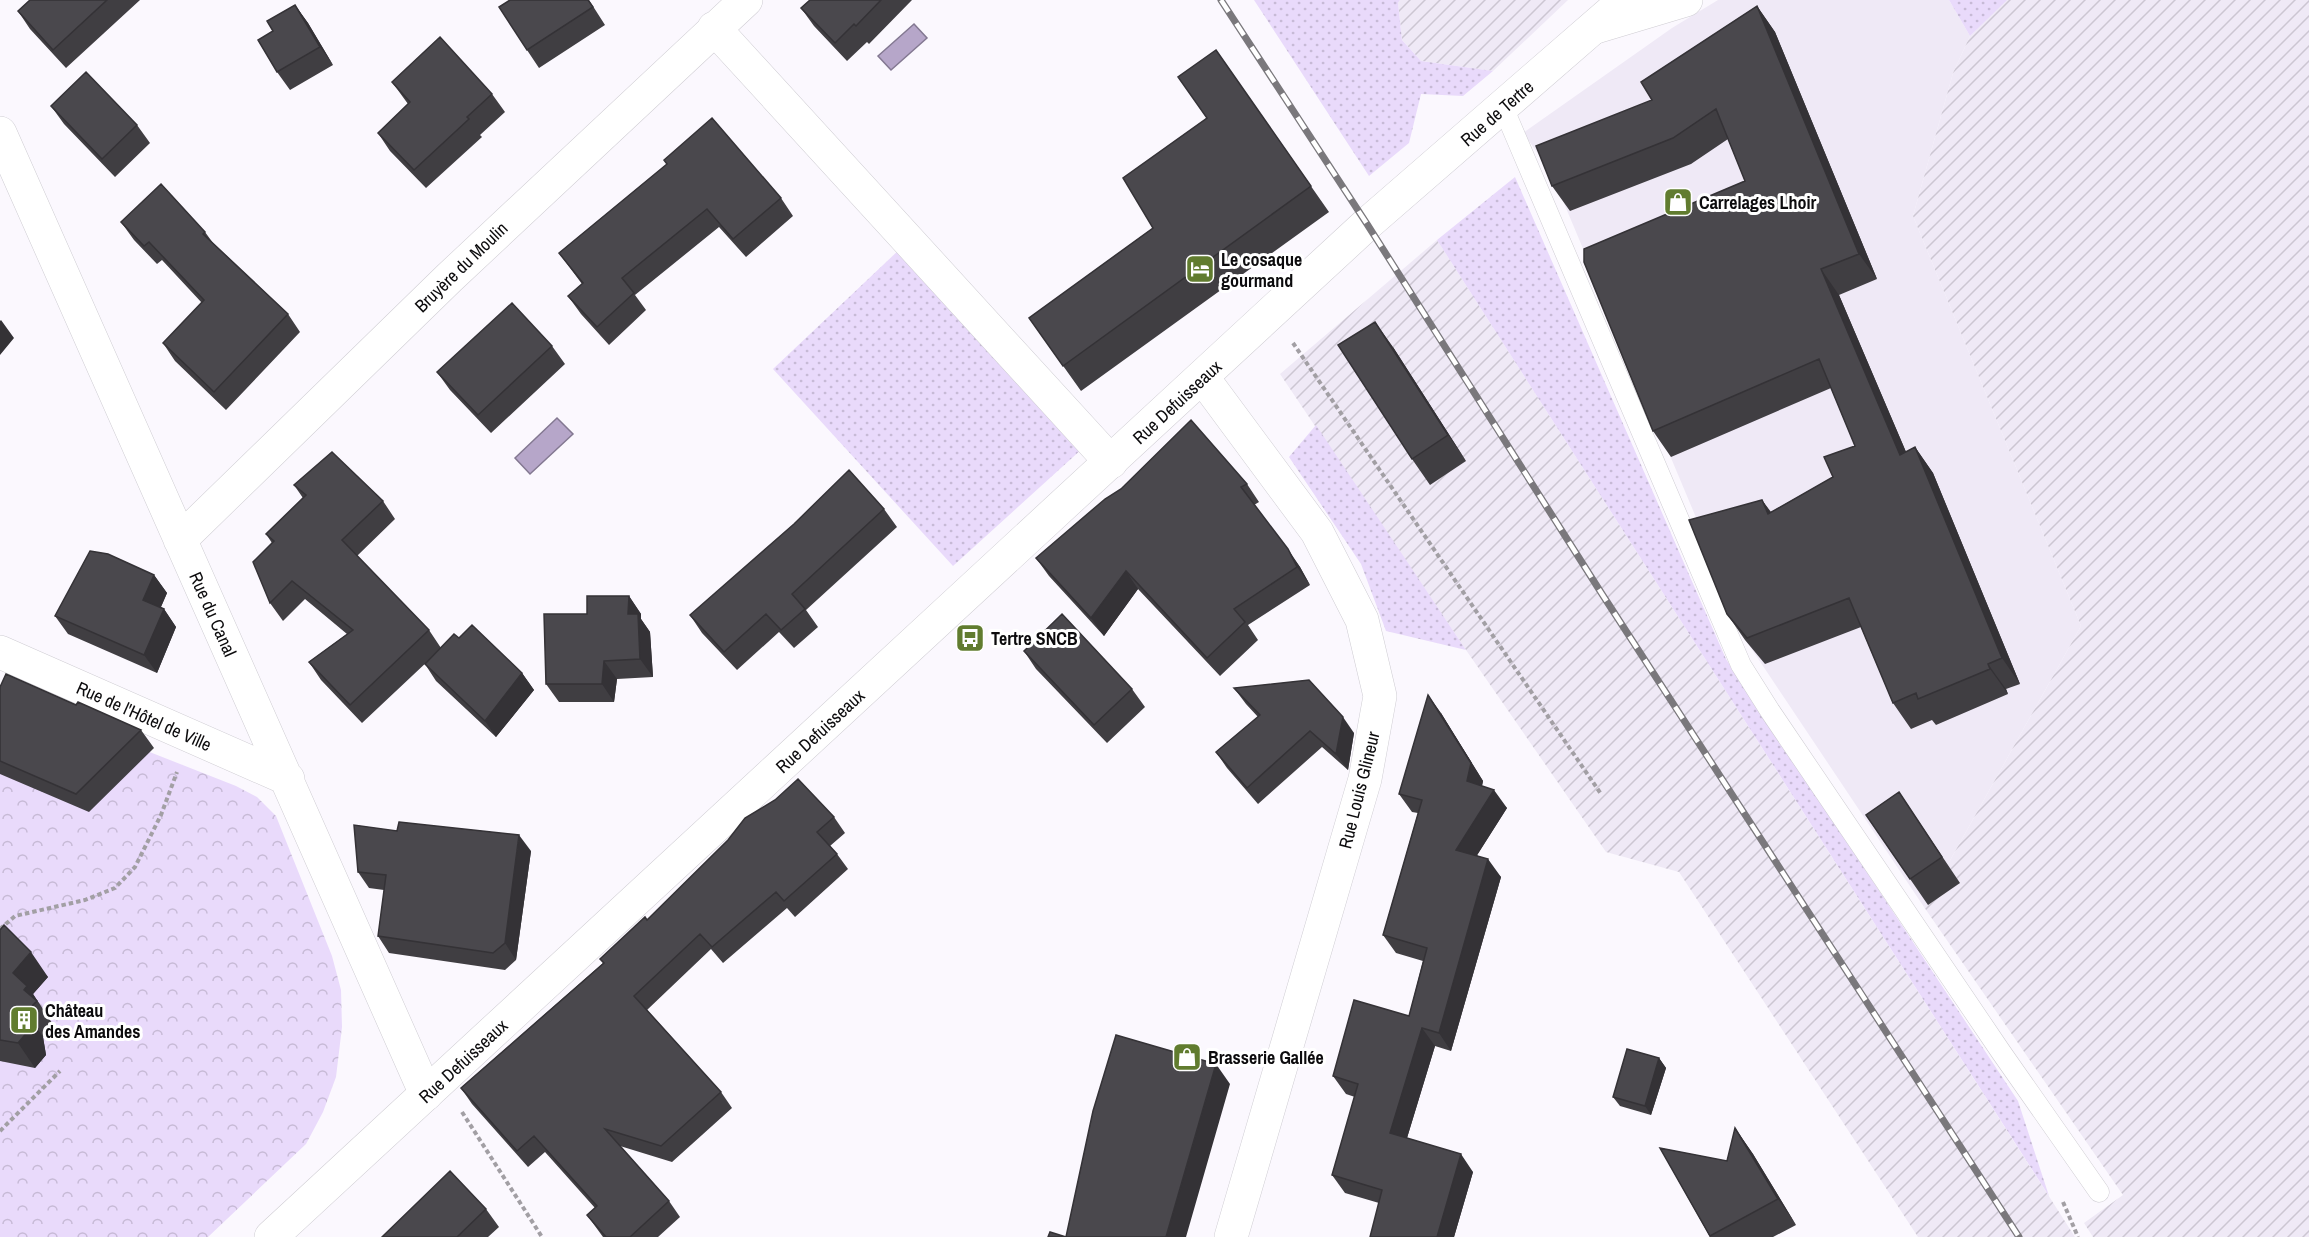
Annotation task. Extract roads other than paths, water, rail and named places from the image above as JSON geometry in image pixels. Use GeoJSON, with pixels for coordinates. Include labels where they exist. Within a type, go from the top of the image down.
{"type":"FeatureCollection","features":[{"type":"Feature","properties":{"kind":"street","name":"Bruyère du Moulin"},"geometry":{"type":"LineString","coordinates":[[180,540],[449,278],[746,0]]}},
{"type":"Feature","properties":{"kind":"street","name":"Rue de Tertre"},"geometry":{"type":"LineString","coordinates":[[1367,224],[1625,0]]}},
{"type":"Feature","properties":{"kind":"street"},"geometry":{"type":"LineString","coordinates":[[1596,27],[1686,0]]}},
{"type":"Feature","properties":{"kind":"street"},"geometry":{"type":"LineString","coordinates":[[714,28],[1111,462]]}},
{"type":"Feature","properties":{"kind":"street","name":"Rue du Canal"},"geometry":{"type":"LineString","coordinates":[[0,133],[426,1094]]}},
{"type":"Feature","properties":{"kind":"street","name":"Rue Defuisseaux"},"geometry":{"type":"LineString","coordinates":[[271,1237],[1367,224]]}},
{"type":"Feature","properties":{"kind":"street","name":"Rue Louis Glineur"},"geometry":{"type":"LineString","coordinates":[[1203,378],[1317,532],[1362,620],[1380,696],[1365,779],[1231,1237]]}},
{"type":"Feature","properties":{"kind":"street","name":"Rue de l'Hôtel de Ville"},"geometry":{"type":"LineString","coordinates":[[0,652],[288,779]]}},
{"type":"Feature","properties":{"kind":"lane"},"geometry":{"type":"LineString","coordinates":[[1503,107],[1741,665],[1975,1013],[2099,1192]]}},
{"type":"Feature","properties":{"kind":"railway"},"geometry":{"type":"LineString","coordinates":[[1221,0],[1367,224],[1602,594],[2019,1237]]}},
{"type":"Feature","properties":{"kind":"place","name":"Carrelages Lhoir"},"geometry":{"type":"Point","coordinates":[1678,202]}},
{"type":"Feature","properties":{"kind":"place","name":"Le cosaque gourmand"},"geometry":{"type":"Point","coordinates":[1200,269]}},
{"type":"Feature","properties":{"kind":"place","name":"Tertre SNCB"},"geometry":{"type":"Point","coordinates":[970,638]}},
{"type":"Feature","properties":{"kind":"place","name":"Château des Amandes"},"geometry":{"type":"Point","coordinates":[24,1020]}},
{"type":"Feature","properties":{"kind":"place","name":"Brasserie Gallée"},"geometry":{"type":"Point","coordinates":[1187,1057]}}]}
